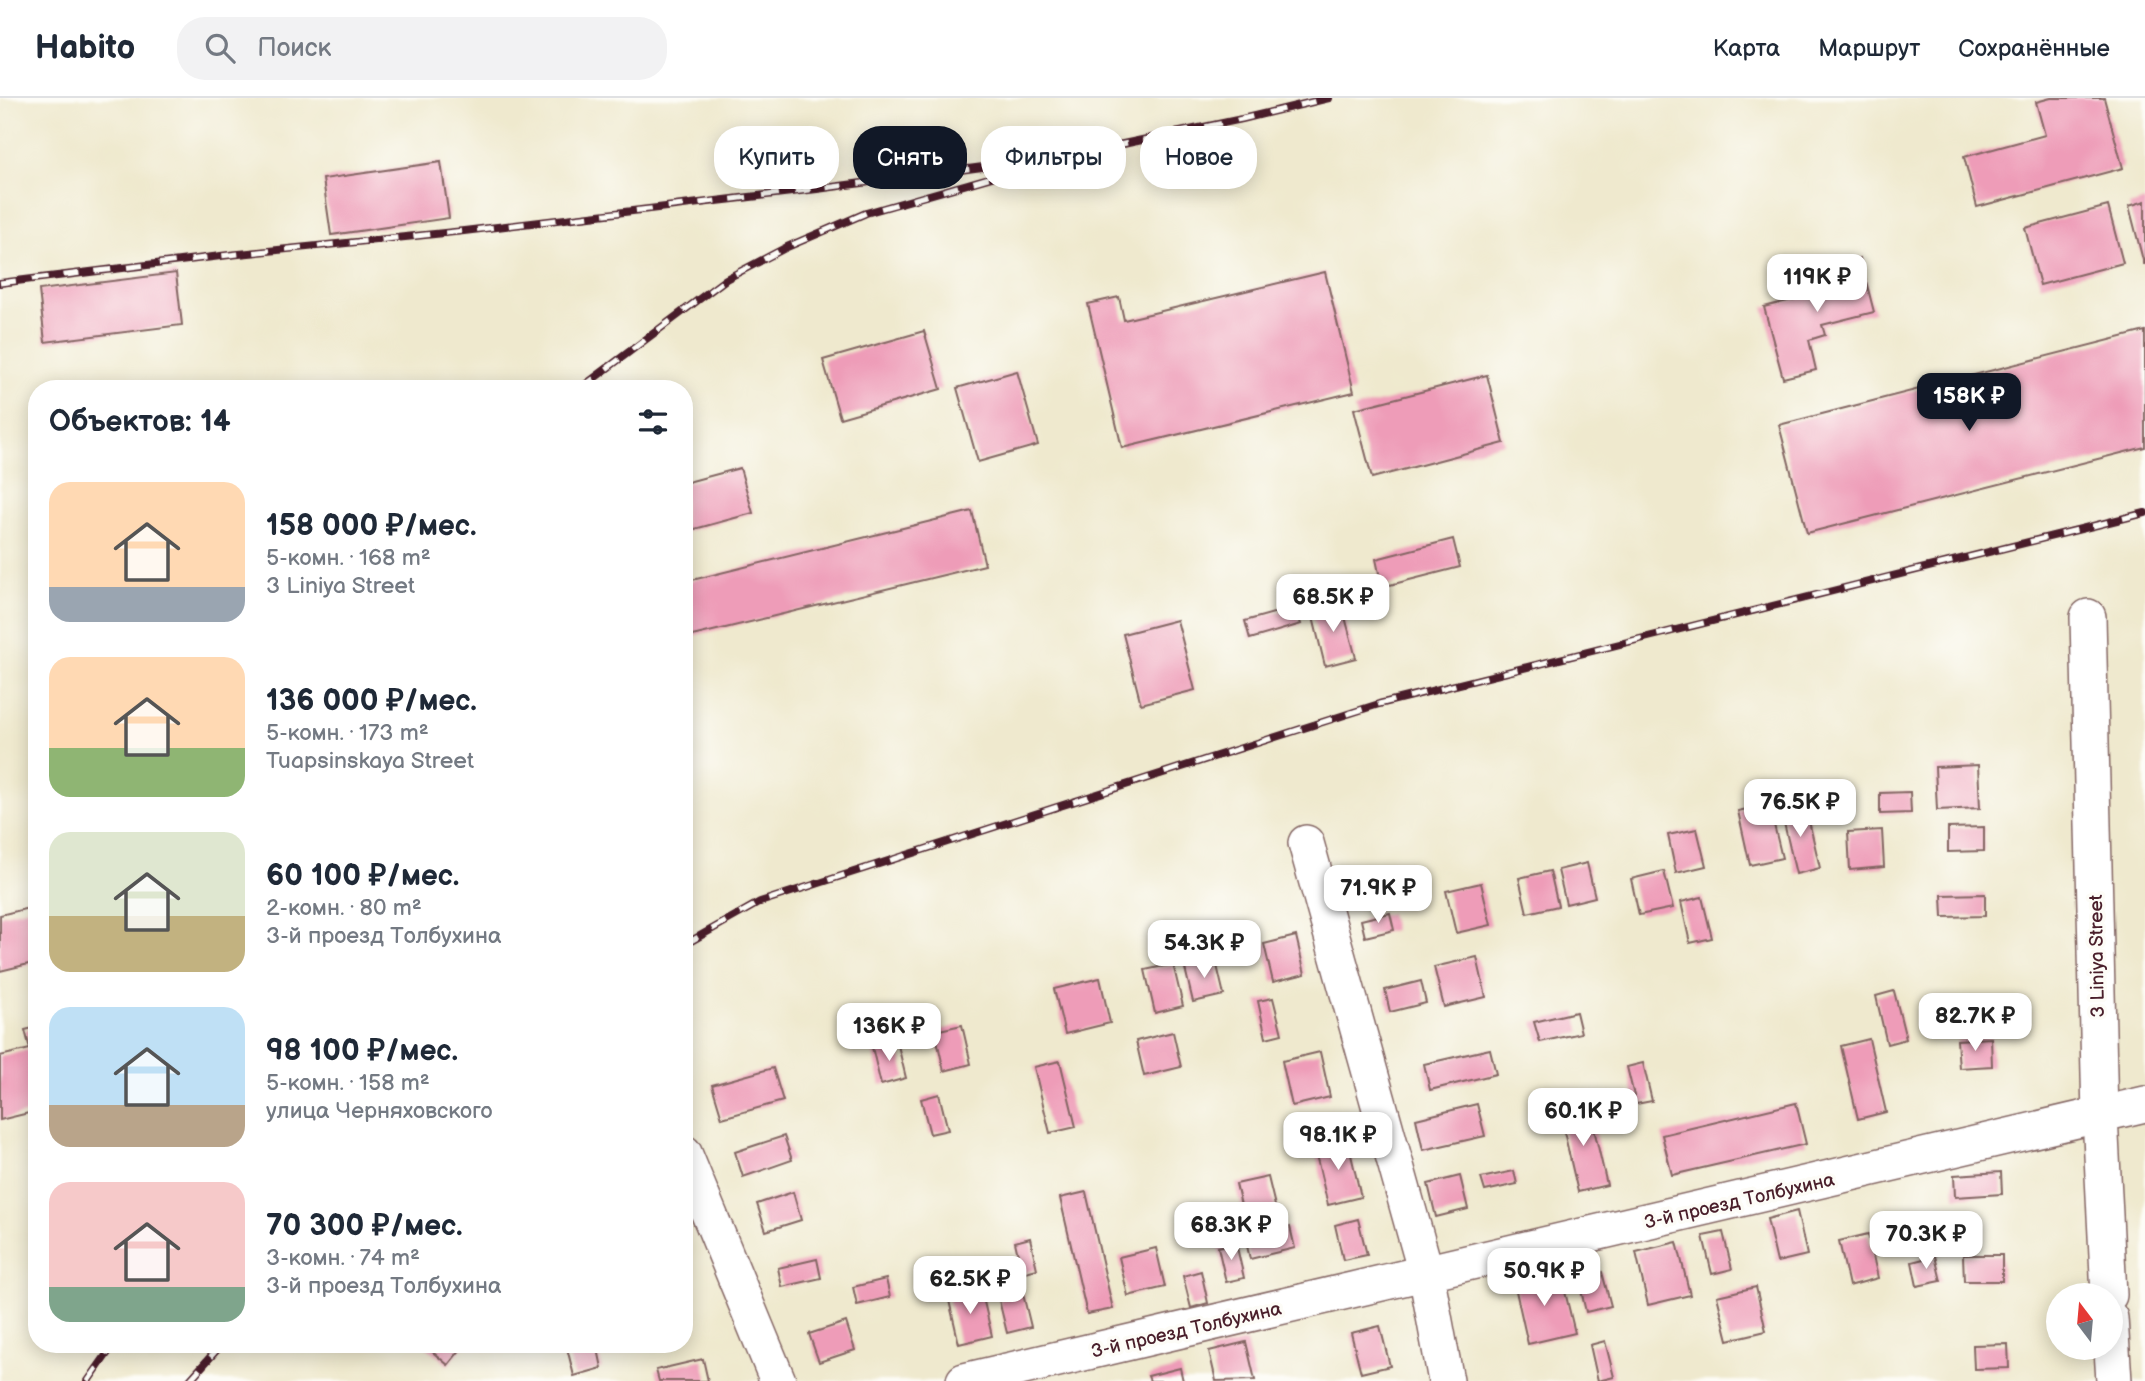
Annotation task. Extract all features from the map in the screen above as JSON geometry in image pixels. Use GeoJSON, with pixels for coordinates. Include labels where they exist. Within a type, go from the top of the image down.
{"type":"FeatureCollection","features":[{"type":"Feature","properties":{"kind":"street","name":"3 Liniya Street"},"geometry":{"type":"LineString","coordinates":[[2088,617],[2100,1116],[2108,1283]]}},
{"type":"Feature","properties":{"kind":"street"},"geometry":{"type":"LineString","coordinates":[[1306,844],[1426,1273],[1446,1381]]}},
{"type":"Feature","properties":{"kind":"street","name":"3-й проезд Толбухина"},"geometry":{"type":"LineString","coordinates":[[964,1381],[2145,1104]]}},
{"type":"Feature","properties":{"kind":"street"},"geometry":{"type":"LineString","coordinates":[[693,1175],[778,1381]]}},
{"type":"Feature","properties":{"kind":"street"},"geometry":{"type":"LineString","coordinates":[[2113,1360],[2114,1381]]}},
{"type":"Feature","properties":{"kind":"building"},"geometry":{"type":"Polygon","coordinates":[[[2051,98],[2104,98],[2123,168],[1977,207],[1964,157],[2045,135],[2036,102],[2051,98]]]}},
{"type":"Feature","properties":{"kind":"building"},"geometry":{"type":"Polygon","coordinates":[[[441,162],[449,218],[331,235],[323,179],[441,162]]]}},
{"type":"Feature","properties":{"kind":"building"},"geometry":{"type":"Polygon","coordinates":[[[2145,201],[2145,264],[2144,264],[2129,206],[2145,201]]]}},
{"type":"Feature","properties":{"kind":"building"},"geometry":{"type":"Polygon","coordinates":[[[2108,206],[2123,263],[2040,285],[2025,228],[2108,206]]]}},
{"type":"Feature","properties":{"kind":"building"},"geometry":{"type":"Polygon","coordinates":[[[1860,258],[1874,312],[1822,325],[1825,335],[1809,340],[1816,370],[1783,378],[1764,307],[1815,294],[1810,271],[1860,258]]]}},
{"type":"Feature","properties":{"kind":"building"},"geometry":{"type":"Polygon","coordinates":[[[1325,272],[1354,392],[1122,448],[1088,304],[1119,297],[1124,320],[1325,272]]]}},
{"type":"Feature","properties":{"kind":"building"},"geometry":{"type":"Polygon","coordinates":[[[176,273],[182,325],[45,342],[39,290],[176,273]]]}},
{"type":"Feature","properties":{"kind":"building"},"geometry":{"type":"Polygon","coordinates":[[[924,331],[941,389],[840,418],[823,360],[924,331]]]}},
{"type":"Feature","properties":{"kind":"building"},"geometry":{"type":"Polygon","coordinates":[[[2145,331],[2145,447],[1807,533],[1779,425],[2145,331]]]}},
{"type":"Feature","properties":{"kind":"building"},"geometry":{"type":"Polygon","coordinates":[[[1017,371],[1038,445],[978,462],[957,388],[1017,371]]]}},
{"type":"Feature","properties":{"kind":"building"},"geometry":{"type":"Polygon","coordinates":[[[1487,375],[1504,443],[1372,478],[1354,409],[1487,375]]]}},
{"type":"Feature","properties":{"kind":"building"},"geometry":{"type":"Polygon","coordinates":[[[740,468],[753,513],[693,530],[693,481],[740,468]]]}},
{"type":"Feature","properties":{"kind":"building"},"geometry":{"type":"Polygon","coordinates":[[[972,511],[985,565],[693,636],[693,580],[972,511]]]}},
{"type":"Feature","properties":{"kind":"building"},"geometry":{"type":"Polygon","coordinates":[[[1453,539],[1460,567],[1382,587],[1376,559],[1453,539]]]}},
{"type":"Feature","properties":{"kind":"building"},"geometry":{"type":"Polygon","coordinates":[[[1341,602],[1356,658],[1325,666],[1311,609],[1341,602]]]}},
{"type":"Feature","properties":{"kind":"building"},"geometry":{"type":"Polygon","coordinates":[[[1295,607],[1301,624],[1250,639],[1245,621],[1295,607]]]}},
{"type":"Feature","properties":{"kind":"building"},"geometry":{"type":"Polygon","coordinates":[[[1177,620],[1195,690],[1141,704],[1123,634],[1177,620]]]}},
{"type":"Feature","properties":{"kind":"building"},"geometry":{"type":"Polygon","coordinates":[[[1978,765],[1980,808],[1937,810],[1935,767],[1978,765]]]}},
{"type":"Feature","properties":{"kind":"building"},"geometry":{"type":"Polygon","coordinates":[[[1910,792],[1911,813],[1880,814],[1880,793],[1910,792]]]}},
{"type":"Feature","properties":{"kind":"building"},"geometry":{"type":"Polygon","coordinates":[[[1769,804],[1782,858],[1750,865],[1738,811],[1769,804]]]}},
{"type":"Feature","properties":{"kind":"building"},"geometry":{"type":"Polygon","coordinates":[[[1805,804],[1820,868],[1796,874],[1781,810],[1805,804]]]}},
{"type":"Feature","properties":{"kind":"building"},"geometry":{"type":"Polygon","coordinates":[[[1984,827],[1984,851],[1948,852],[1948,828],[1984,827]]]}},
{"type":"Feature","properties":{"kind":"building"},"geometry":{"type":"Polygon","coordinates":[[[1697,829],[1706,866],[1676,873],[1668,835],[1697,829]]]}},
{"type":"Feature","properties":{"kind":"building"},"geometry":{"type":"Polygon","coordinates":[[[1882,830],[1884,867],[1850,870],[1848,832],[1882,830]]]}},
{"type":"Feature","properties":{"kind":"building"},"geometry":{"type":"Polygon","coordinates":[[[1587,863],[1595,897],[1566,904],[1558,870],[1587,863]]]}},
{"type":"Feature","properties":{"kind":"building"},"geometry":{"type":"Polygon","coordinates":[[[1550,871],[1558,906],[1527,913],[1519,878],[1550,871]]]}},
{"type":"Feature","properties":{"kind":"building"},"geometry":{"type":"Polygon","coordinates":[[[1664,871],[1673,908],[1639,915],[1631,879],[1664,871]]]}},
{"type":"Feature","properties":{"kind":"building"},"geometry":{"type":"Polygon","coordinates":[[[1481,883],[1491,925],[1456,933],[1446,891],[1481,883]]]}},
{"type":"Feature","properties":{"kind":"building"},"geometry":{"type":"Polygon","coordinates":[[[1985,894],[1985,916],[1943,917],[1942,895],[1985,894]]]}},
{"type":"Feature","properties":{"kind":"building"},"geometry":{"type":"Polygon","coordinates":[[[1702,897],[1712,938],[1690,943],[1681,902],[1702,897]]]}},
{"type":"Feature","properties":{"kind":"building"},"geometry":{"type":"Polygon","coordinates":[[[28,908],[28,964],[0,971],[0,915],[28,908]]]}},
{"type":"Feature","properties":{"kind":"building"},"geometry":{"type":"Polygon","coordinates":[[[1390,913],[1394,930],[1365,937],[1361,920],[1390,913]]]}},
{"type":"Feature","properties":{"kind":"building"},"geometry":{"type":"Polygon","coordinates":[[[1296,936],[1305,974],[1273,982],[1264,944],[1296,936]]]}},
{"type":"Feature","properties":{"kind":"building"},"geometry":{"type":"Polygon","coordinates":[[[1215,957],[1224,995],[1193,1002],[1184,964],[1215,957]]]}},
{"type":"Feature","properties":{"kind":"building"},"geometry":{"type":"Polygon","coordinates":[[[1477,957],[1486,997],[1444,1007],[1434,967],[1477,957]]]}},
{"type":"Feature","properties":{"kind":"building"},"geometry":{"type":"Polygon","coordinates":[[[1173,964],[1183,1006],[1155,1013],[1145,970],[1173,964]]]}},
{"type":"Feature","properties":{"kind":"building"},"geometry":{"type":"Polygon","coordinates":[[[1100,978],[1110,1023],[1065,1034],[1054,989],[1100,978]]]}},
{"type":"Feature","properties":{"kind":"building"},"geometry":{"type":"Polygon","coordinates":[[[1421,981],[1426,1003],[1390,1012],[1385,990],[1421,981]]]}},
{"type":"Feature","properties":{"kind":"building"},"geometry":{"type":"Polygon","coordinates":[[[1894,991],[1906,1039],[1887,1044],[1876,996],[1894,991]]]}},
{"type":"Feature","properties":{"kind":"building"},"geometry":{"type":"Polygon","coordinates":[[[1273,998],[1282,1034],[1266,1038],[1258,1001],[1273,998]]]}},
{"type":"Feature","properties":{"kind":"building"},"geometry":{"type":"Polygon","coordinates":[[[1576,1012],[1581,1033],[1540,1042],[1534,1022],[1576,1012]]]}},
{"type":"Feature","properties":{"kind":"building"},"geometry":{"type":"Polygon","coordinates":[[[962,1025],[971,1064],[944,1071],[935,1031],[962,1025]]]}},
{"type":"Feature","properties":{"kind":"building"},"geometry":{"type":"Polygon","coordinates":[[[1173,1032],[1181,1067],[1144,1076],[1136,1041],[1173,1032]]]}},
{"type":"Feature","properties":{"kind":"building"},"geometry":{"type":"Polygon","coordinates":[[[1991,1038],[1992,1066],[1959,1068],[1957,1040],[1991,1038]]]}},
{"type":"Feature","properties":{"kind":"building"},"geometry":{"type":"Polygon","coordinates":[[[1869,1039],[1886,1112],[1858,1119],[1841,1046],[1869,1039]]]}},
{"type":"Feature","properties":{"kind":"building"},"geometry":{"type":"Polygon","coordinates":[[[897,1041],[906,1078],[881,1085],[872,1047],[897,1041]]]}},
{"type":"Feature","properties":{"kind":"building"},"geometry":{"type":"Polygon","coordinates":[[[28,1049],[28,1113],[0,1120],[0,1056],[28,1049]]]}},
{"type":"Feature","properties":{"kind":"building"},"geometry":{"type":"Polygon","coordinates":[[[1490,1049],[1496,1074],[1430,1090],[1424,1064],[1490,1049]]]}},
{"type":"Feature","properties":{"kind":"building"},"geometry":{"type":"Polygon","coordinates":[[[1320,1052],[1330,1097],[1292,1106],[1282,1061],[1320,1052]]]}},
{"type":"Feature","properties":{"kind":"building"},"geometry":{"type":"Polygon","coordinates":[[[1060,1061],[1076,1127],[1050,1133],[1034,1067],[1060,1061]]]}},
{"type":"Feature","properties":{"kind":"building"},"geometry":{"type":"Polygon","coordinates":[[[1643,1063],[1652,1101],[1636,1104],[1627,1067],[1643,1063]]]}},
{"type":"Feature","properties":{"kind":"building"},"geometry":{"type":"Polygon","coordinates":[[[773,1068],[783,1101],[722,1118],[712,1085],[773,1068]]]}},
{"type":"Feature","properties":{"kind":"building"},"geometry":{"type":"Polygon","coordinates":[[[939,1094],[948,1130],[930,1134],[921,1099],[939,1094]]]}},
{"type":"Feature","properties":{"kind":"building"},"geometry":{"type":"Polygon","coordinates":[[[1588,1103],[1607,1185],[1578,1192],[1559,1110],[1588,1103]]]}},
{"type":"Feature","properties":{"kind":"building"},"geometry":{"type":"Polygon","coordinates":[[[1796,1103],[1806,1144],[1672,1175],[1662,1135],[1796,1103]]]}},
{"type":"Feature","properties":{"kind":"building"},"geometry":{"type":"Polygon","coordinates":[[[1477,1104],[1485,1136],[1423,1150],[1416,1119],[1477,1104]]]}},
{"type":"Feature","properties":{"kind":"building"},"geometry":{"type":"Polygon","coordinates":[[[784,1136],[792,1160],[743,1177],[735,1152],[784,1136]]]}},
{"type":"Feature","properties":{"kind":"building"},"geometry":{"type":"Polygon","coordinates":[[[1347,1138],[1361,1197],[1328,1205],[1314,1146],[1347,1138]]]}},
{"type":"Feature","properties":{"kind":"building"},"geometry":{"type":"Polygon","coordinates":[[[1514,1171],[1517,1184],[1485,1191],[1481,1178],[1514,1171]]]}},
{"type":"Feature","properties":{"kind":"building"},"geometry":{"type":"Polygon","coordinates":[[[2001,1172],[2002,1194],[1955,1197],[1954,1175],[2001,1172]]]}},
{"type":"Feature","properties":{"kind":"building"},"geometry":{"type":"Polygon","coordinates":[[[1460,1176],[1468,1209],[1436,1217],[1428,1184],[1460,1176]]]}},
{"type":"Feature","properties":{"kind":"building"},"geometry":{"type":"Polygon","coordinates":[[[1268,1177],[1277,1214],[1245,1222],[1236,1184],[1268,1177]]]}},
{"type":"Feature","properties":{"kind":"building"},"geometry":{"type":"Polygon","coordinates":[[[793,1192],[801,1220],[766,1231],[757,1204],[793,1192]]]}},
{"type":"Feature","properties":{"kind":"building"},"geometry":{"type":"Polygon","coordinates":[[[1086,1192],[1113,1309],[1087,1314],[1060,1198],[1086,1192]]]}},
{"type":"Feature","properties":{"kind":"building"},"geometry":{"type":"Polygon","coordinates":[[[1797,1211],[1807,1255],[1777,1262],[1767,1219],[1797,1211]]]}},
{"type":"Feature","properties":{"kind":"building"},"geometry":{"type":"Polygon","coordinates":[[[1358,1219],[1367,1255],[1343,1260],[1335,1225],[1358,1219]]]}},
{"type":"Feature","properties":{"kind":"building"},"geometry":{"type":"Polygon","coordinates":[[[1290,1227],[1295,1248],[1250,1259],[1245,1237],[1290,1227]]]}},
{"type":"Feature","properties":{"kind":"building"},"geometry":{"type":"Polygon","coordinates":[[[1723,1232],[1732,1269],[1712,1274],[1703,1236],[1723,1232]]]}},
{"type":"Feature","properties":{"kind":"building"},"geometry":{"type":"Polygon","coordinates":[[[1868,1234],[1878,1278],[1849,1286],[1839,1241],[1868,1234]]]}},
{"type":"Feature","properties":{"kind":"building"},"geometry":{"type":"Polygon","coordinates":[[[1030,1238],[1037,1269],[1022,1273],[1015,1242],[1030,1238]]]}},
{"type":"Feature","properties":{"kind":"building"},"geometry":{"type":"Polygon","coordinates":[[[1677,1242],[1690,1295],[1648,1305],[1636,1252],[1677,1242]]]}},
{"type":"Feature","properties":{"kind":"building"},"geometry":{"type":"Polygon","coordinates":[[[1236,1243],[1244,1278],[1226,1282],[1218,1247],[1236,1243]]]}},
{"type":"Feature","properties":{"kind":"building"},"geometry":{"type":"Polygon","coordinates":[[[1156,1248],[1165,1287],[1128,1296],[1119,1257],[1156,1248]]]}},
{"type":"Feature","properties":{"kind":"building"},"geometry":{"type":"Polygon","coordinates":[[[1963,1255],[2002,1255],[2002,1281],[1964,1281],[1963,1255]]]}},
{"type":"Feature","properties":{"kind":"building"},"geometry":{"type":"Polygon","coordinates":[[[1935,1256],[1941,1281],[1917,1286],[1912,1262],[1935,1256]]]}},
{"type":"Feature","properties":{"kind":"building"},"geometry":{"type":"Polygon","coordinates":[[[817,1259],[821,1278],[782,1287],[778,1268],[817,1259]]]}},
{"type":"Feature","properties":{"kind":"building"},"geometry":{"type":"Polygon","coordinates":[[[1201,1271],[1208,1303],[1191,1308],[1183,1276],[1201,1271]]]}},
{"type":"Feature","properties":{"kind":"building"},"geometry":{"type":"Polygon","coordinates":[[[1560,1271],[1575,1333],[1528,1344],[1514,1282],[1560,1271]]]}},
{"type":"Feature","properties":{"kind":"building"},"geometry":{"type":"Polygon","coordinates":[[[1602,1272],[1611,1306],[1586,1312],[1578,1277],[1602,1272]]]}},
{"type":"Feature","properties":{"kind":"building"},"geometry":{"type":"Polygon","coordinates":[[[886,1279],[890,1297],[857,1305],[853,1287],[886,1279]]]}},
{"type":"Feature","properties":{"kind":"building"},"geometry":{"type":"Polygon","coordinates":[[[1756,1287],[1766,1331],[1728,1340],[1717,1296],[1756,1287]]]}},
{"type":"Feature","properties":{"kind":"building"},"geometry":{"type":"Polygon","coordinates":[[[981,1289],[992,1336],[959,1344],[948,1296],[981,1289]]]}},
{"type":"Feature","properties":{"kind":"building"},"geometry":{"type":"Polygon","coordinates":[[[1023,1294],[1031,1327],[1007,1333],[999,1300],[1023,1294]]]}},
{"type":"Feature","properties":{"kind":"building"},"geometry":{"type":"Polygon","coordinates":[[[846,1322],[855,1350],[819,1362],[809,1334],[846,1322]]]}},
{"type":"Feature","properties":{"kind":"building"},"geometry":{"type":"Polygon","coordinates":[[[1380,1326],[1390,1366],[1361,1373],[1351,1333],[1380,1326]]]}},
{"type":"Feature","properties":{"kind":"building"},"geometry":{"type":"Polygon","coordinates":[[[1605,1341],[1614,1377],[1598,1381],[1590,1345],[1605,1341]]]}},
{"type":"Feature","properties":{"kind":"building"},"geometry":{"type":"Polygon","coordinates":[[[1246,1342],[1255,1380],[1216,1381],[1209,1351],[1246,1342]]]}},
{"type":"Feature","properties":{"kind":"building"},"geometry":{"type":"Polygon","coordinates":[[[2008,1344],[2009,1368],[1974,1369],[1973,1345],[2008,1344]]]}},
{"type":"Feature","properties":{"kind":"building"},"geometry":{"type":"Polygon","coordinates":[[[434,1353],[458,1353],[448,1365],[434,1353]]]}},
{"type":"Feature","properties":{"kind":"building"},"geometry":{"type":"Polygon","coordinates":[[[568,1353],[599,1353],[602,1368],[574,1376],[568,1353]]]}},
{"type":"Feature","properties":{"kind":"building"},"geometry":{"type":"Polygon","coordinates":[[[703,1359],[708,1381],[659,1381],[656,1370],[703,1359]]]}},
{"type":"Feature","properties":{"kind":"building"},"geometry":{"type":"Polygon","coordinates":[[[1180,1368],[1183,1381],[1150,1381],[1148,1376],[1180,1368]]]}},
{"type":"Feature","properties":{"kind":"railway"},"geometry":{"type":"LineString","coordinates":[[0,283],[817,189],[1066,156],[1329,98]]}},
{"type":"Feature","properties":{"kind":"railway"},"geometry":{"type":"LineString","coordinates":[[592,380],[726,279],[787,247],[866,213],[981,180]]}},
{"type":"Feature","properties":{"kind":"railway"},"geometry":{"type":"LineString","coordinates":[[693,940],[760,902],[1379,704],[2145,513]]}},
{"type":"Feature","properties":{"kind":"railway"},"geometry":{"type":"LineString","coordinates":[[88,1381],[108,1353]]}},
{"type":"Feature","properties":{"kind":"railway"},"geometry":{"type":"LineString","coordinates":[[189,1381],[214,1353]]}}]}
